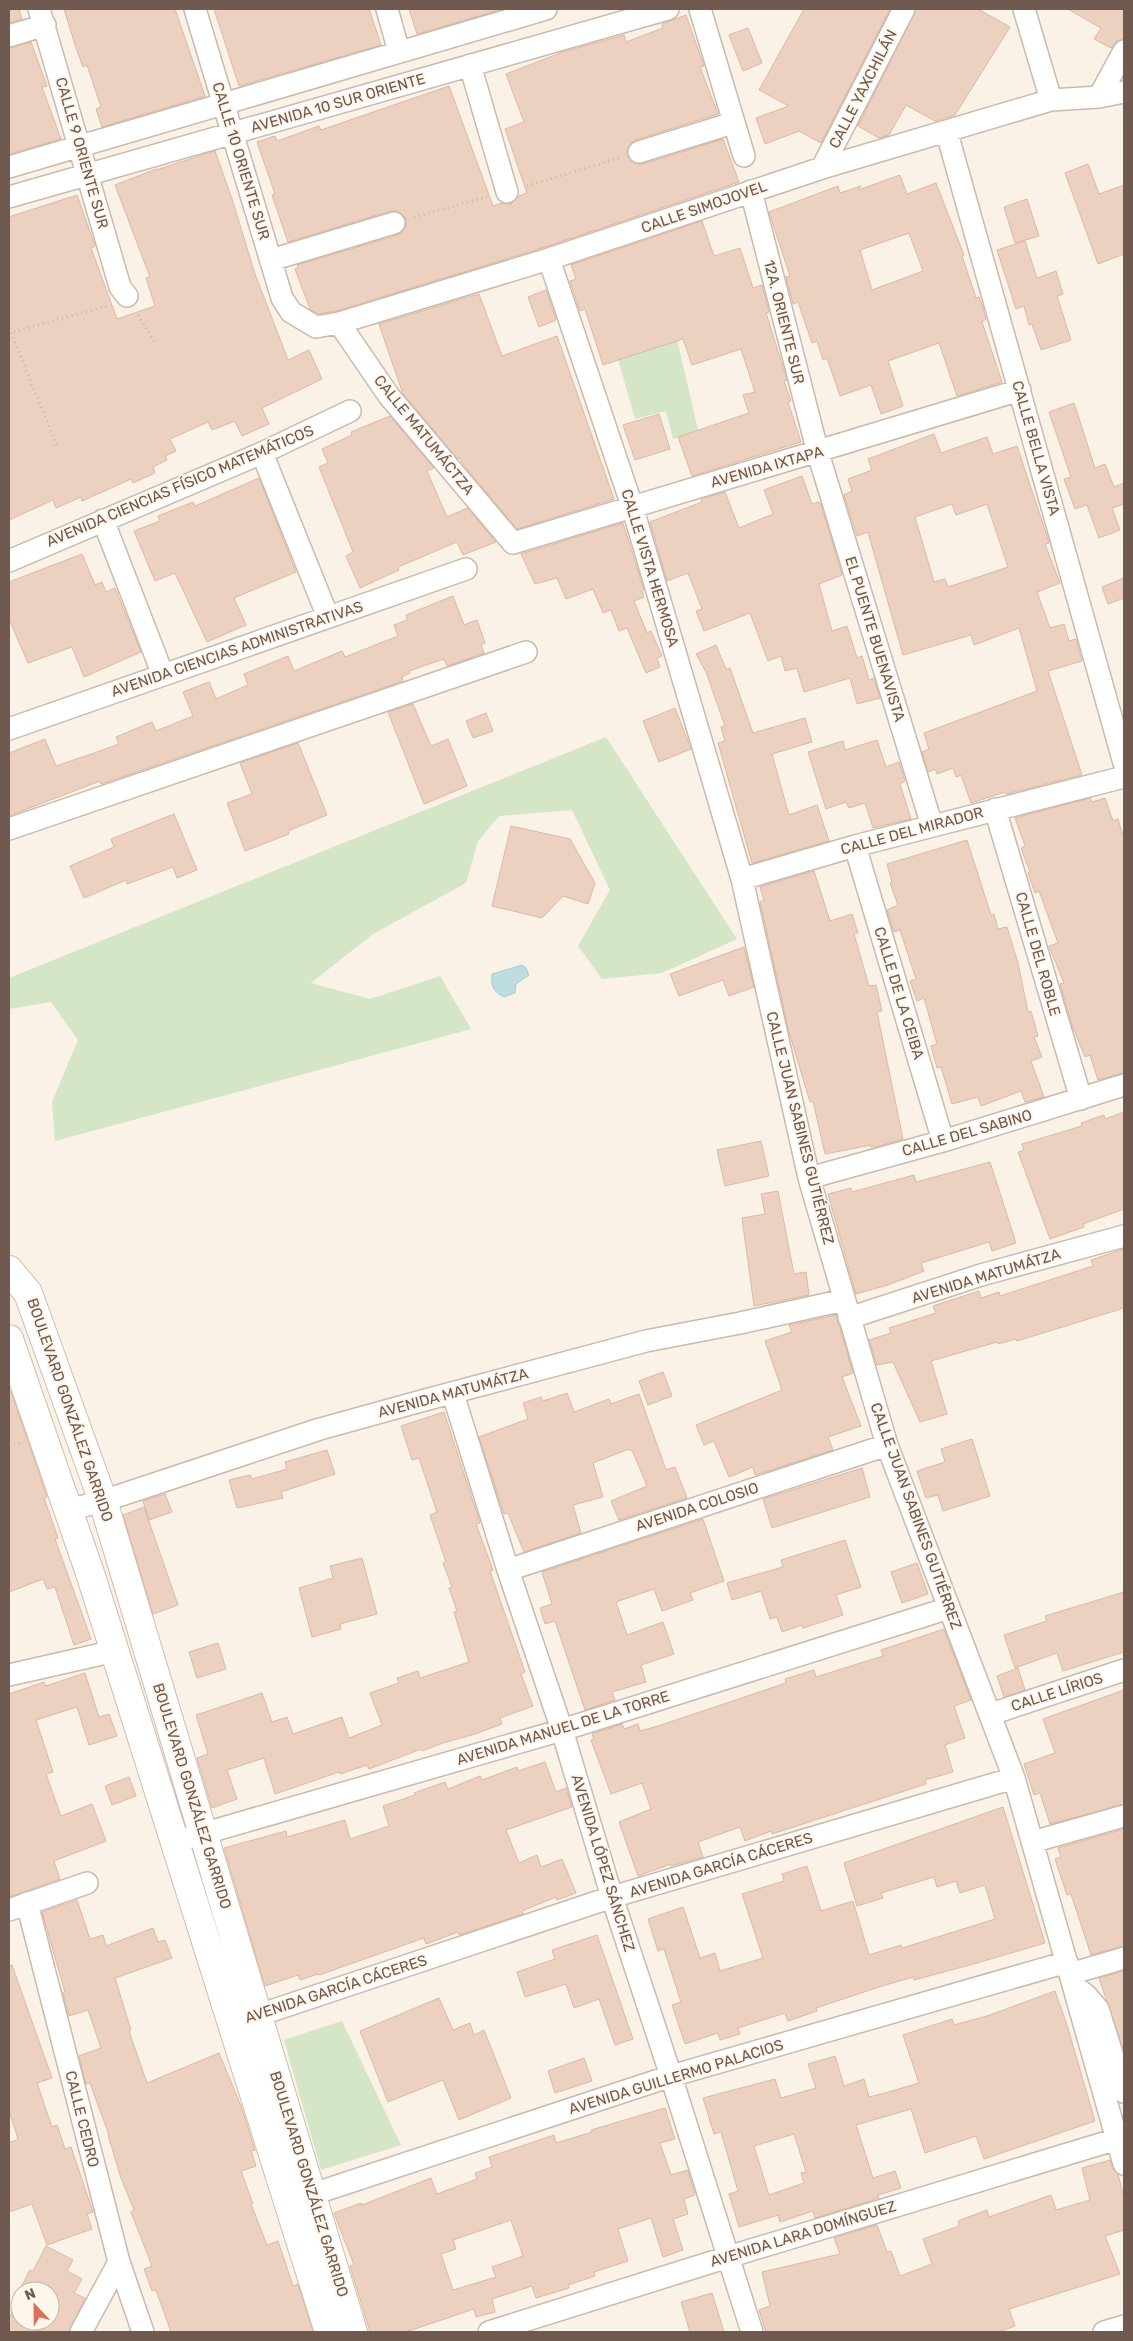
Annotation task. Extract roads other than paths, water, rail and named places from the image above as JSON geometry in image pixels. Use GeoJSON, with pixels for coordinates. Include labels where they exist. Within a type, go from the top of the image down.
{"type":"FeatureCollection","features":[{"type":"Feature","properties":{"kind":"street","name":"CALLE 10 ORIENTE SUR"},"geometry":{"type":"LineString","coordinates":[[195,9],[223,104],[234,133],[282,298],[291,312]]}},
{"type":"Feature","properties":{"kind":"street"},"geometry":{"type":"LineString","coordinates":[[387,9],[399,52]]}},
{"type":"Feature","properties":{"kind":"street","name":"AVENIDA 10 SUR ORIENTE"},"geometry":{"type":"LineString","coordinates":[[9,167],[546,9]]}},
{"type":"Feature","properties":{"kind":"street","name":"AVENIDA 10 SUR ORIENTE"},"geometry":{"type":"LineString","coordinates":[[9,197],[668,9]]}},
{"type":"Feature","properties":{"kind":"street"},"geometry":{"type":"LineString","coordinates":[[700,9],[744,156]]}},
{"type":"Feature","properties":{"kind":"street","name":"CALLE YAXCHILÁN"},"geometry":{"type":"LineString","coordinates":[[822,168],[904,9]]}},
{"type":"Feature","properties":{"kind":"street"},"geometry":{"type":"LineString","coordinates":[[1024,9],[1051,100]]}},
{"type":"Feature","properties":{"kind":"street"},"geometry":{"type":"LineString","coordinates":[[9,36],[42,17]]}},
{"type":"Feature","properties":{"kind":"street","name":"CALLE 9 ORIENTE SUR"},"geometry":{"type":"LineString","coordinates":[[42,17],[120,287],[127,296]]}},
{"type":"Feature","properties":{"kind":"street"},"geometry":{"type":"LineString","coordinates":[[1099,97],[1124,51]]}},
{"type":"Feature","properties":{"kind":"street"},"geometry":{"type":"LineString","coordinates":[[470,65],[507,192]]}},
{"type":"Feature","properties":{"kind":"street","name":"CALLE SIMOJOVEL"},"geometry":{"type":"LineString","coordinates":[[291,312],[316,327],[339,323],[550,259],[822,168],[947,133],[1051,100],[1099,97],[1124,92]]}},
{"type":"Feature","properties":{"kind":"street"},"geometry":{"type":"LineString","coordinates":[[639,152],[733,123]]}},
{"type":"Feature","properties":{"kind":"street","name":"CALLE BELLA VISTA"},"geometry":{"type":"LineString","coordinates":[[947,133],[1124,763]]}},
{"type":"Feature","properties":{"kind":"street","name":"12A. ORIENTE SUR"},"geometry":{"type":"LineString","coordinates":[[751,191],[818,453]]}},
{"type":"Feature","properties":{"kind":"street"},"geometry":{"type":"LineString","coordinates":[[270,260],[394,223]]}},
{"type":"Feature","properties":{"kind":"street","name":"CALLE VISTA HERMOSA"},"geometry":{"type":"LineString","coordinates":[[550,259],[632,506],[742,879]]}},
{"type":"Feature","properties":{"kind":"street","name":"CALLE MATUMÁCTZA"},"geometry":{"type":"LineString","coordinates":[[339,323],[388,396],[513,543]]}},
{"type":"Feature","properties":{"kind":"street","name":"AVENIDA IXTAPA"},"geometry":{"type":"LineString","coordinates":[[513,543],[632,506],[818,453],[1020,390]]}},
{"type":"Feature","properties":{"kind":"street","name":"AVENIDA CIENCIAS FÍSICO MATEMÁTICOS"},"geometry":{"type":"LineString","coordinates":[[9,560],[262,453],[350,411]]}},
{"type":"Feature","properties":{"kind":"street"},"geometry":{"type":"LineString","coordinates":[[262,453],[328,617]]}},
{"type":"Feature","properties":{"kind":"street","name":"EL PUENTE BUENAVISTA"},"geometry":{"type":"LineString","coordinates":[[818,453],[932,826]]}},
{"type":"Feature","properties":{"kind":"street"},"geometry":{"type":"LineString","coordinates":[[103,520],[163,675]]}},
{"type":"Feature","properties":{"kind":"street","name":"AVENIDA CIENCIAS ADMINISTRATIVAS"},"geometry":{"type":"LineString","coordinates":[[9,729],[466,569]]}},
{"type":"Feature","properties":{"kind":"street"},"geometry":{"type":"LineString","coordinates":[[9,829],[526,652]]}},
{"type":"Feature","properties":{"kind":"street","name":"CALLE DEL MIRADOR"},"geometry":{"type":"LineString","coordinates":[[742,879],[854,846],[1124,777]]}},
{"type":"Feature","properties":{"kind":"street","name":"CALLE DEL ROBLE"},"geometry":{"type":"LineString","coordinates":[[995,809],[1080,1099]]}},
{"type":"Feature","properties":{"kind":"street","name":"CALLE DE LA CEIBA"},"geometry":{"type":"LineString","coordinates":[[854,846],[943,1141]]}},
{"type":"Feature","properties":{"kind":"street","name":"CALLE JUAN SABINES GUTIÉRREZ"},"geometry":{"type":"LineString","coordinates":[[742,879],[809,1178],[887,1445],[1014,1778],[1124,2164]]}},
{"type":"Feature","properties":{"kind":"street","name":"CALLE DEL SABINO"},"geometry":{"type":"LineString","coordinates":[[809,1178],[943,1141],[1124,1086]]}},
{"type":"Feature","properties":{"kind":"street","name":"AVENIDA MATUMÁTZA"},"geometry":{"type":"LineString","coordinates":[[68,1510],[103,1501],[320,1429],[646,1341],[740,1324],[847,1309],[981,1276],[1124,1236]]}},
{"type":"Feature","properties":{"kind":"street","name":"BOULEVARD GONZÁLEZ GARRIDO"},"geometry":{"type":"LineString","coordinates":[[9,1270],[28,1293],[103,1501],[258,2015],[329,2332]]}},
{"type":"Feature","properties":{"kind":"street","name":"BOULEVARD GONZÁLEZ GARRIDO"},"geometry":{"type":"LineString","coordinates":[[9,1339],[115,1650],[232,2024],[354,2332]]}},
{"type":"Feature","properties":{"kind":"street","name":"AVENIDA LÓPEZ SÁNCHEZ"},"geometry":{"type":"LineString","coordinates":[[453,1394],[508,1570],[562,1730],[612,1898],[671,2076],[752,2332]]}},
{"type":"Feature","properties":{"kind":"street","name":"AVENIDA COLOSIO"},"geometry":{"type":"LineString","coordinates":[[508,1570],[887,1445]]}},
{"type":"Feature","properties":{"kind":"street","name":"AVENIDA MANUEL DE LA TORRE"},"geometry":{"type":"LineString","coordinates":[[174,1842],[562,1730],[949,1608]]}},
{"type":"Feature","properties":{"kind":"street"},"geometry":{"type":"LineString","coordinates":[[9,1675],[115,1650]]}},
{"type":"Feature","properties":{"kind":"street","name":"CALLE LÍRIOS"},"geometry":{"type":"LineString","coordinates":[[991,1714],[1124,1670]]}},
{"type":"Feature","properties":{"kind":"street","name":"AVENIDA GARCÍA CÁCERES"},"geometry":{"type":"LineString","coordinates":[[232,2024],[612,1898],[1014,1778]]}},
{"type":"Feature","properties":{"kind":"street"},"geometry":{"type":"LineString","coordinates":[[1032,1842],[1124,1816]]}},
{"type":"Feature","properties":{"kind":"street"},"geometry":{"type":"LineString","coordinates":[[18,1907],[87,1883]]}},
{"type":"Feature","properties":{"kind":"street","name":"CALLE CEDRO"},"geometry":{"type":"LineString","coordinates":[[18,1907],[119,2262],[143,2332]]}},
{"type":"Feature","properties":{"kind":"street","name":"AVENIDA GUILLERMO PALACIOS"},"geometry":{"type":"LineString","coordinates":[[300,2198],[671,2076],[1071,1975],[1124,1958]]}},
{"type":"Feature","properties":{"kind":"street"},"geometry":{"type":"LineString","coordinates":[[1071,1975],[1098,2009],[1124,2092]]}},
{"type":"Feature","properties":{"kind":"street","name":"AVENIDA LARA DOMÍNGUEZ"},"geometry":{"type":"LineString","coordinates":[[489,2332],[1117,2139]]}},
{"type":"Feature","properties":{"kind":"street"},"geometry":{"type":"LineString","coordinates":[[81,2332],[119,2262]]}},
{"type":"Feature","properties":{"kind":"street"},"geometry":{"type":"LineString","coordinates":[[1104,2332],[1124,2326]]}},
{"type":"Feature","properties":{"kind":"water"},"geometry":{"type":"Polygon","coordinates":[[[522,965],[526,968],[529,975],[516,984],[515,993],[504,997],[497,993],[492,985],[492,974],[522,965]]]}}]}
